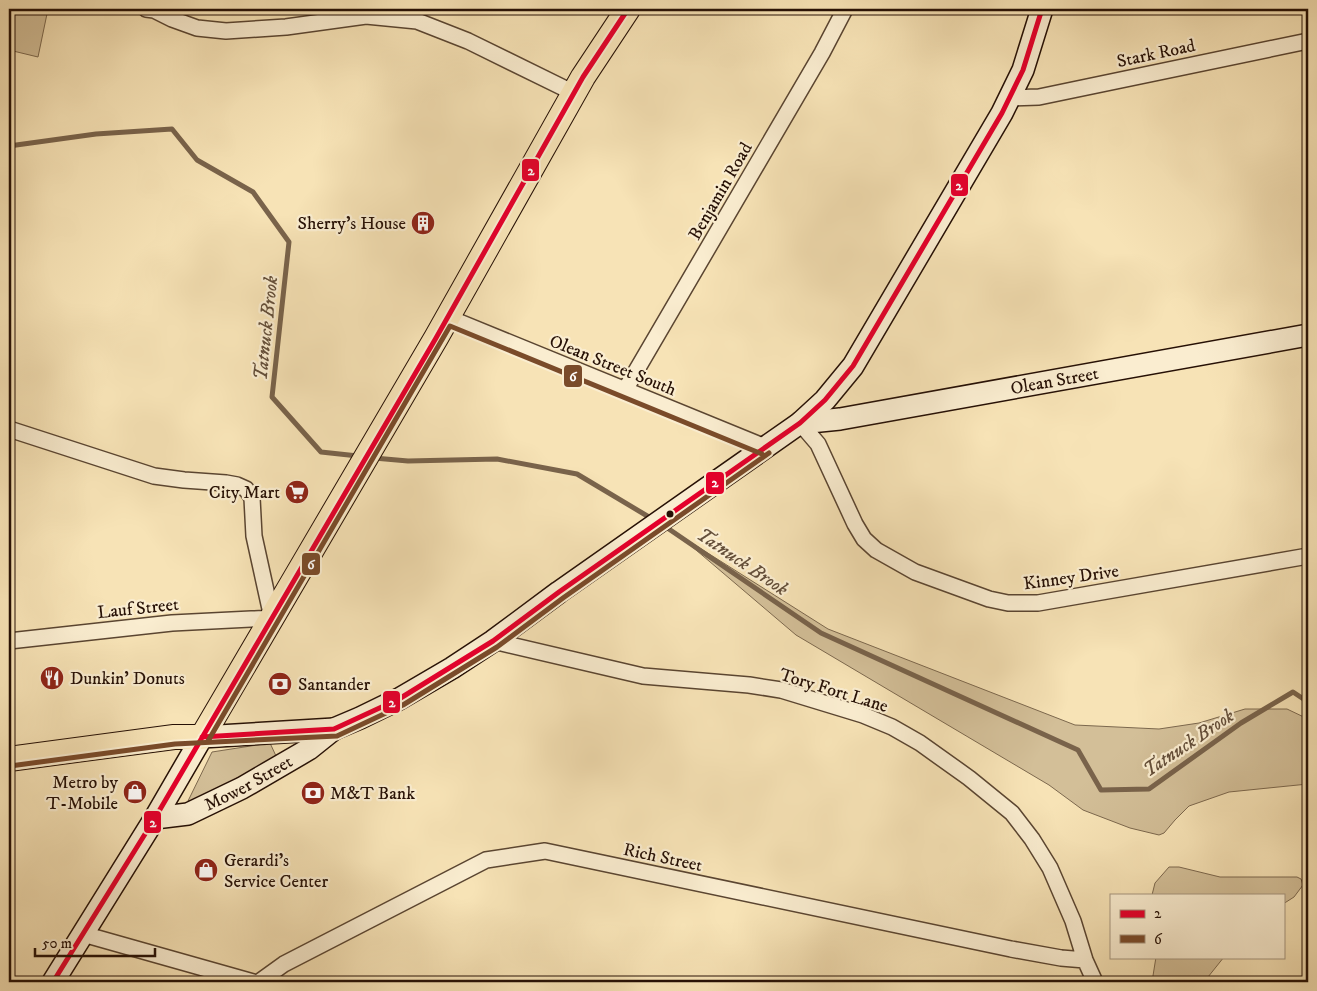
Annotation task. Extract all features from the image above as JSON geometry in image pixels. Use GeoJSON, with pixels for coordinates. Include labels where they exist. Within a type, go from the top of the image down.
{"type":"FeatureCollection","features":[{"type":"Feature","properties":{"kind":"main road"},"geometry":{"type":"LineString","coordinates":[[9,759],[174,737],[202,737],[377,439],[574,93],[628,9]]}},
{"type":"Feature","properties":{"kind":"street"},"geometry":{"type":"LineString","coordinates":[[146,9],[154,10],[197,28],[226,32],[286,27],[366,16],[417,21],[468,41],[574,93]]}},
{"type":"Feature","properties":{"kind":"street","name":"Benjamin Road"},"geometry":{"type":"LineString","coordinates":[[625,390],[817,61],[844,9]]}},
{"type":"Feature","properties":{"kind":"street","name":"Mower Street"},"geometry":{"type":"LineString","coordinates":[[155,818],[188,814],[242,788],[309,749],[334,729],[399,699],[493,641],[680,506],[800,423],[825,400],[853,366],[1010,98],[1023,70],[1042,9]]}},
{"type":"Feature","properties":{"kind":"street","name":"Stark Road"},"geometry":{"type":"LineString","coordinates":[[1010,98],[1039,97],[1308,40]]}},
{"type":"Feature","properties":{"kind":"street","name":"Olean Street South"},"geometry":{"type":"LineString","coordinates":[[447,317],[765,447]]}},
{"type":"Feature","properties":{"kind":"street","name":"Olean Street"},"geometry":{"type":"LineString","coordinates":[[800,423],[840,419],[1308,335]]}},
{"type":"Feature","properties":{"kind":"street","name":"Kinney Drive"},"geometry":{"type":"LineString","coordinates":[[800,423],[818,444],[855,524],[870,545],[915,572],[989,599],[1008,603],[1038,603],[1308,556]]}},
{"type":"Feature","properties":{"kind":"street"},"geometry":{"type":"LineString","coordinates":[[9,429],[150,475],[226,483],[246,489],[252,498],[254,536],[272,618]]}},
{"type":"Feature","properties":{"kind":"street","name":"Lauf Street"},"geometry":{"type":"LineString","coordinates":[[9,641],[172,623],[272,618]]}},
{"type":"Feature","properties":{"kind":"street","name":"Tory Fort Lane"},"geometry":{"type":"LineString","coordinates":[[493,641],[642,676],[749,685],[781,690],[863,715],[892,727],[920,743],[961,772],[1012,813],[1032,839],[1050,868],[1073,921],[1085,960],[1095,982]]}},
{"type":"Feature","properties":{"kind":"street","name":"Mower Street"},"geometry":{"type":"LineString","coordinates":[[202,737],[334,729]]}},
{"type":"Feature","properties":{"kind":"street"},"geometry":{"type":"LineString","coordinates":[[53,982],[155,818],[202,737]]}},
{"type":"Feature","properties":{"kind":"street","name":"Rich Street"},"geometry":{"type":"LineString","coordinates":[[259,982],[284,964],[486,860],[545,851],[1011,949],[1060,958],[1085,960]]}},
{"type":"Feature","properties":{"kind":"street"},"geometry":{"type":"LineString","coordinates":[[83,934],[253,982]]}},
{"type":"Feature","properties":{"kind":"shaded area"},"geometry":{"type":"Polygon","coordinates":[[[9,9],[48,9],[38,57],[9,50],[9,9]]]}},
{"type":"Feature","properties":{"kind":"shaded area"},"geometry":{"type":"Polygon","coordinates":[[[676,533],[828,629],[1075,725],[1159,729],[1199,723],[1245,709],[1287,709],[1308,719],[1308,784],[1229,792],[1189,806],[1164,833],[1159,835],[1130,828],[1083,810],[1049,785],[796,635],[676,533]]]}},
{"type":"Feature","properties":{"kind":"shaded area"},"geometry":{"type":"Polygon","coordinates":[[[270,743],[276,756],[203,798],[188,801],[212,752],[270,743]]]}},
{"type":"Feature","properties":{"kind":"shaded area"},"geometry":{"type":"Polygon","coordinates":[[[1169,867],[1179,867],[1220,877],[1297,877],[1301,879],[1303,885],[1294,897],[1284,903],[1284,894],[1152,894],[1155,883],[1169,867]]]}},
{"type":"Feature","properties":{"kind":"shaded area"},"geometry":{"type":"Polygon","coordinates":[[[1156,958],[1223,958],[1204,982],[1152,982],[1156,958]]]}},
{"type":"Feature","properties":{"kind":"waterway","name":"Tatnuck Brook"},"geometry":{"type":"LineString","coordinates":[[9,146],[96,134],[172,129],[197,160],[253,192],[289,242],[272,397],[321,452],[358,456]]}},
{"type":"Feature","properties":{"kind":"waterway","name":"Tatnuck Brook"},"geometry":{"type":"LineString","coordinates":[[374,458],[408,461],[497,459],[577,474],[654,520]]}},
{"type":"Feature","properties":{"kind":"waterway","name":"Tatnuck Brook"},"geometry":{"type":"LineString","coordinates":[[663,525],[821,633],[1078,750],[1101,790],[1149,789],[1241,723],[1293,692],[1308,702]]}},
{"type":"Feature","properties":{"kind":"transit line","name":"2"},"geometry":{"type":"LineString","coordinates":[[53,982],[155,818],[436,338],[583,77],[628,9]]}},
{"type":"Feature","properties":{"kind":"transit line","name":"2"},"geometry":{"type":"LineString","coordinates":[[202,737],[334,729],[399,699],[493,641],[559,592],[800,423],[825,400],[853,366],[1002,113],[1023,70],[1042,9]]}},
{"type":"Feature","properties":{"kind":"transit line","name":"6"},"geometry":{"type":"LineString","coordinates":[[208,741],[450,326],[762,454]]}},
{"type":"Feature","properties":{"kind":"transit line","name":"6"},"geometry":{"type":"LineString","coordinates":[[10,766],[175,744],[337,736],[403,705],[497,647],[563,598],[769,453]]}},
{"type":"Feature","properties":{"kind":"place","name":"Sherry's House"},"geometry":{"type":"Point","coordinates":[423,223]}},
{"type":"Feature","properties":{"kind":"place","name":"City Mart"},"geometry":{"type":"Point","coordinates":[297,492]}},
{"type":"Feature","properties":{"kind":"place","name":"Dunkin' Donuts"},"geometry":{"type":"Point","coordinates":[52,678]}},
{"type":"Feature","properties":{"kind":"place","name":"Santander"},"geometry":{"type":"Point","coordinates":[280,684]}},
{"type":"Feature","properties":{"kind":"place","name":"Metro by T-Mobile"},"geometry":{"type":"Point","coordinates":[135,792]}},
{"type":"Feature","properties":{"kind":"place","name":"M&T Bank"},"geometry":{"type":"Point","coordinates":[313,793]}},
{"type":"Feature","properties":{"kind":"place","name":"Gerardi's Service Center"},"geometry":{"type":"Point","coordinates":[206,870]}}]}
